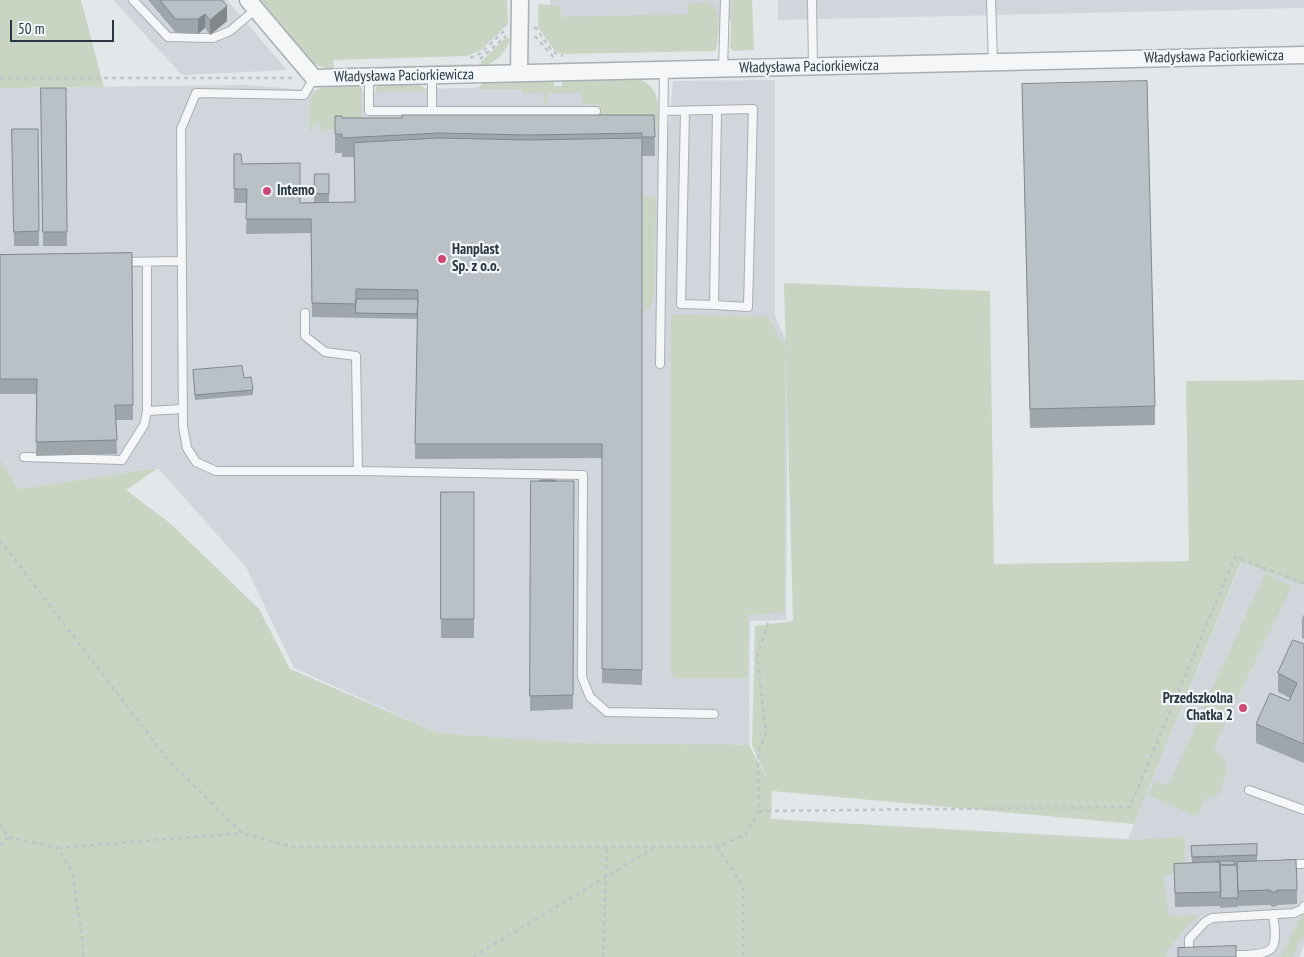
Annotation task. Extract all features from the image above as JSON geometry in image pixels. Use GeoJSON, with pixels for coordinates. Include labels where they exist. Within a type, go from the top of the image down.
{"type":"FeatureCollection","features":[{"type":"Feature","properties":{"kind":"street"},"geometry":{"type":"LineString","coordinates":[[519,74],[520,0]]}},
{"type":"Feature","properties":{"kind":"street"},"geometry":{"type":"LineString","coordinates":[[252,4],[314,78]]}},
{"type":"Feature","properties":{"kind":"street","name":"Władysława Paciorkiewicza"},"geometry":{"type":"LineString","coordinates":[[314,78],[1304,55]]}},
{"type":"Feature","properties":{"kind":"lane"},"geometry":{"type":"LineString","coordinates":[[133,0],[168,37],[213,38],[230,31],[252,4]]}},
{"type":"Feature","properties":{"kind":"lane"},"geometry":{"type":"LineString","coordinates":[[723,69],[725,0]]}},
{"type":"Feature","properties":{"kind":"lane"},"geometry":{"type":"LineString","coordinates":[[812,0],[813,67]]}},
{"type":"Feature","properties":{"kind":"lane"},"geometry":{"type":"LineString","coordinates":[[991,0],[993,63]]}},
{"type":"Feature","properties":{"kind":"lane"},"geometry":{"type":"LineString","coordinates":[[660,364],[664,70]]}},
{"type":"Feature","properties":{"kind":"lane"},"geometry":{"type":"LineString","coordinates":[[432,75],[432,111]]}},
{"type":"Feature","properties":{"kind":"lane"},"geometry":{"type":"LineString","coordinates":[[369,77],[369,111],[596,111]]}},
{"type":"Feature","properties":{"kind":"lane"},"geometry":{"type":"LineString","coordinates":[[314,78],[304,94],[196,93],[180,129],[183,426],[187,448],[196,462],[216,471],[358,471],[583,475],[582,677],[590,697],[607,712],[714,714]]}},
{"type":"Feature","properties":{"kind":"lane"},"geometry":{"type":"LineString","coordinates":[[664,111],[753,109],[748,307],[681,304],[685,111]]}},
{"type":"Feature","properties":{"kind":"lane"},"geometry":{"type":"LineString","coordinates":[[714,305],[717,110]]}},
{"type":"Feature","properties":{"kind":"lane"},"geometry":{"type":"LineString","coordinates":[[118,262],[182,261]]}},
{"type":"Feature","properties":{"kind":"lane"},"geometry":{"type":"LineString","coordinates":[[24,457],[122,460],[144,425],[147,411],[147,262]]}},
{"type":"Feature","properties":{"kind":"lane"},"geometry":{"type":"LineString","coordinates":[[305,313],[305,336],[325,352],[356,356],[358,471]]}},
{"type":"Feature","properties":{"kind":"lane"},"geometry":{"type":"LineString","coordinates":[[147,411],[183,409]]}},
{"type":"Feature","properties":{"kind":"lane"},"geometry":{"type":"LineString","coordinates":[[1249,790],[1304,810]]}},
{"type":"Feature","properties":{"kind":"lane"},"geometry":{"type":"LineString","coordinates":[[1279,864],[1304,864]]}},
{"type":"Feature","properties":{"kind":"lane"},"geometry":{"type":"LineString","coordinates":[[1203,956],[1196,956],[1186,951],[1189,939],[1205,922],[1212,918],[1294,913],[1303,909],[1304,906]]}},
{"type":"Feature","properties":{"kind":"lane"},"geometry":{"type":"LineString","coordinates":[[1222,956],[1262,954],[1269,951],[1274,940],[1273,914]]}},
{"type":"Feature","properties":{"kind":"path"},"geometry":{"type":"LineString","coordinates":[[474,62],[483,57],[504,37],[536,28],[555,54],[564,57],[570,56]]}},
{"type":"Feature","properties":{"kind":"path"},"geometry":{"type":"LineString","coordinates":[[465,59],[475,57],[481,53],[507,29],[520,32]]}},
{"type":"Feature","properties":{"kind":"path"},"geometry":{"type":"LineString","coordinates":[[0,78],[314,78]]}},
{"type":"Feature","properties":{"kind":"path"},"geometry":{"type":"LineString","coordinates":[[0,540],[168,760],[242,833]]}},
{"type":"Feature","properties":{"kind":"path"},"geometry":{"type":"LineString","coordinates":[[759,811],[1130,807],[1235,557],[1304,583]]}},
{"type":"Feature","properties":{"kind":"path"},"geometry":{"type":"LineString","coordinates":[[0,824],[8,837],[58,848],[242,833],[292,847],[717,847],[746,834],[759,811],[758,753],[766,733],[757,657],[768,622]]}},
{"type":"Feature","properties":{"kind":"path"},"geometry":{"type":"LineString","coordinates":[[0,846],[8,837]]}},
{"type":"Feature","properties":{"kind":"path"},"geometry":{"type":"LineString","coordinates":[[602,957],[607,847]]}},
{"type":"Feature","properties":{"kind":"path"},"geometry":{"type":"LineString","coordinates":[[473,957],[655,847]]}},
{"type":"Feature","properties":{"kind":"path"},"geometry":{"type":"LineString","coordinates":[[717,847],[743,886],[743,957]]}},
{"type":"Feature","properties":{"kind":"path"},"geometry":{"type":"LineString","coordinates":[[58,848],[72,874],[84,946],[83,957]]}},
{"type":"Feature","properties":{"kind":"shaded area"},"geometry":{"type":"Polygon","coordinates":[[[113,0],[227,0],[287,70],[182,75],[113,0]]]}},
{"type":"Feature","properties":{"kind":"shaded area"},"geometry":{"type":"Polygon","coordinates":[[[550,0],[742,0],[745,21],[563,26],[550,13],[550,0]]]}},
{"type":"Feature","properties":{"kind":"shaded area"},"geometry":{"type":"Polygon","coordinates":[[[778,0],[1304,0],[1304,8],[778,20],[778,0]]]}},
{"type":"Feature","properties":{"kind":"shaded area","name":"Hanplast Sp. z o.o."},"geometry":{"type":"Polygon","coordinates":[[[775,80],[775,316],[788,345],[786,620],[750,621],[749,745],[673,753],[438,733],[294,668],[246,567],[158,468],[19,489],[0,459],[0,88],[245,85],[321,91],[647,84],[655,125],[669,125],[673,81],[775,80]]]}},
{"type":"Feature","properties":{"kind":"shaded area"},"geometry":{"type":"Polygon","coordinates":[[[1242,561],[1304,586],[1304,945],[1299,957],[762,957],[764,819],[1128,839],[1242,561]]]}},
{"type":"Feature","properties":{"kind":"green space"},"geometry":{"type":"Polygon","coordinates":[[[0,0],[81,0],[104,87],[0,88],[0,0]]]}},
{"type":"Feature","properties":{"kind":"green space"},"geometry":{"type":"Polygon","coordinates":[[[257,0],[507,0],[508,24],[480,51],[467,56],[333,60],[334,68],[473,64],[472,67],[331,70],[316,65],[306,58],[257,0]]]}},
{"type":"Feature","properties":{"kind":"green space"},"geometry":{"type":"Polygon","coordinates":[[[732,0],[752,0],[754,50],[733,51],[730,48],[732,0]]]}},
{"type":"Feature","properties":{"kind":"green space"},"geometry":{"type":"Polygon","coordinates":[[[708,2],[716,10],[718,17],[719,31],[716,51],[562,54],[555,51],[538,27],[538,5],[540,4],[560,6],[561,17],[688,14],[688,3],[708,2]]]}},
{"type":"Feature","properties":{"kind":"green space"},"geometry":{"type":"Polygon","coordinates":[[[505,38],[511,38],[503,53],[496,60],[481,67],[481,61],[505,38]]]}},
{"type":"Feature","properties":{"kind":"green space"},"geometry":{"type":"Polygon","coordinates":[[[638,79],[646,82],[655,92],[659,112],[658,127],[640,127],[599,116],[599,105],[583,104],[582,93],[548,93],[548,103],[544,103],[543,93],[522,93],[522,89],[479,89],[482,82],[553,81],[554,86],[562,86],[562,81],[638,79]]]}},
{"type":"Feature","properties":{"kind":"green space"},"geometry":{"type":"Polygon","coordinates":[[[377,84],[418,84],[426,91],[375,92],[377,84]]]}},
{"type":"Feature","properties":{"kind":"green space"},"geometry":{"type":"Polygon","coordinates":[[[358,85],[362,88],[361,126],[321,131],[321,125],[317,123],[313,125],[313,131],[310,131],[310,103],[312,95],[316,90],[331,86],[358,85]]]}},
{"type":"Feature","properties":{"kind":"green space"},"geometry":{"type":"Polygon","coordinates":[[[643,196],[656,197],[654,295],[650,307],[643,313],[643,196]]]}},
{"type":"Feature","properties":{"kind":"green space"},"geometry":{"type":"Polygon","coordinates":[[[784,283],[990,291],[994,564],[1189,561],[1186,381],[1304,380],[1304,586],[1241,562],[1134,824],[772,791],[771,819],[1128,840],[1185,837],[1184,872],[1164,876],[1168,916],[1198,915],[1166,951],[1166,957],[0,957],[0,459],[19,489],[158,468],[126,490],[171,524],[259,609],[290,669],[438,733],[573,743],[749,745],[767,779],[752,745],[755,626],[793,621],[784,283]]]}},
{"type":"Feature","properties":{"kind":"green space"},"geometry":{"type":"Polygon","coordinates":[[[671,315],[767,316],[785,346],[785,613],[748,615],[748,678],[675,678],[671,674],[671,315]]]}},
{"type":"Feature","properties":{"kind":"green space"},"geometry":{"type":"Polygon","coordinates":[[[1265,573],[1292,586],[1216,742],[1215,752],[1223,757],[1228,769],[1218,795],[1205,799],[1197,817],[1148,795],[1156,781],[1168,786],[1265,573]]]}},
{"type":"Feature","properties":{"kind":"green space"},"geometry":{"type":"Polygon","coordinates":[[[1304,909],[1304,934],[1292,957],[1280,957],[1304,909]]]}},
{"type":"Feature","properties":{"kind":"building"},"geometry":{"type":"Polygon","coordinates":[[[160,0],[222,0],[227,6],[210,20],[205,14],[198,19],[176,19],[160,0]]]}},
{"type":"Feature","properties":{"kind":"building"},"geometry":{"type":"Polygon","coordinates":[[[1147,81],[1155,406],[1030,409],[1022,84],[1147,81]]]}},
{"type":"Feature","properties":{"kind":"building"},"geometry":{"type":"Polygon","coordinates":[[[41,88],[66,88],[67,232],[43,232],[41,88]]]}},
{"type":"Feature","properties":{"kind":"building"},"geometry":{"type":"Polygon","coordinates":[[[402,115],[654,115],[655,137],[642,137],[642,133],[528,135],[440,133],[342,138],[342,134],[335,134],[335,116],[342,116],[342,118],[402,118],[402,115]]]}},
{"type":"Feature","properties":{"kind":"building"},"geometry":{"type":"Polygon","coordinates":[[[12,129],[38,129],[39,231],[14,232],[12,129]]]}},
{"type":"Feature","properties":{"kind":"building"},"geometry":{"type":"Polygon","coordinates":[[[440,138],[528,140],[642,138],[642,670],[602,669],[602,444],[415,444],[418,290],[356,289],[356,304],[312,303],[311,219],[246,219],[247,189],[234,189],[234,154],[241,154],[242,164],[300,163],[300,203],[355,202],[354,143],[440,138]]]}},
{"type":"Feature","properties":{"kind":"building"},"geometry":{"type":"Polygon","coordinates":[[[315,174],[329,174],[329,194],[314,193],[315,174]]]}},
{"type":"Feature","properties":{"kind":"building"},"geometry":{"type":"Polygon","coordinates":[[[132,253],[133,405],[115,405],[117,440],[36,442],[37,379],[0,379],[0,255],[132,253]]]}},
{"type":"Feature","properties":{"kind":"building"},"geometry":{"type":"Polygon","coordinates":[[[356,299],[418,299],[417,314],[356,313],[356,299]]]}},
{"type":"Feature","properties":{"kind":"building"},"geometry":{"type":"Polygon","coordinates":[[[242,366],[244,378],[251,377],[253,390],[195,395],[193,370],[242,366]]]}},
{"type":"Feature","properties":{"kind":"building"},"geometry":{"type":"Polygon","coordinates":[[[531,481],[574,481],[573,695],[530,696],[531,481]]]}},
{"type":"Feature","properties":{"kind":"building"},"geometry":{"type":"Polygon","coordinates":[[[441,492],[474,492],[474,619],[441,619],[441,492]]]}},
{"type":"Feature","properties":{"kind":"building"},"geometry":{"type":"Polygon","coordinates":[[[1293,640],[1304,644],[1304,744],[1256,724],[1270,693],[1289,701],[1297,683],[1278,673],[1293,640]]]}},
{"type":"Feature","properties":{"kind":"building"},"geometry":{"type":"Polygon","coordinates":[[[1257,844],[1257,855],[1192,857],[1191,846],[1257,844]]]}},
{"type":"Feature","properties":{"kind":"building"},"geometry":{"type":"Polygon","coordinates":[[[1296,860],[1297,890],[1277,890],[1277,892],[1270,890],[1238,891],[1237,862],[1296,860]]]}},
{"type":"Feature","properties":{"kind":"building"},"geometry":{"type":"Polygon","coordinates":[[[1217,861],[1234,861],[1234,865],[1220,865],[1220,862],[1217,861]]]}},
{"type":"Feature","properties":{"kind":"building"},"geometry":{"type":"Polygon","coordinates":[[[1220,862],[1221,892],[1175,893],[1174,864],[1220,862]]]}},
{"type":"Feature","properties":{"kind":"building"},"geometry":{"type":"Polygon","coordinates":[[[1220,865],[1237,865],[1238,898],[1221,898],[1220,865]]]}},
{"type":"Feature","properties":{"kind":"building"},"geometry":{"type":"Polygon","coordinates":[[[1236,946],[1236,957],[1178,957],[1178,948],[1236,946]]]}},
{"type":"Feature","properties":{"kind":"place","name":"Intemo"},"geometry":{"type":"Point","coordinates":[267,191]}},
{"type":"Feature","properties":{"kind":"place","name":"Hanplast Sp. z o.o."},"geometry":{"type":"Point","coordinates":[442,259]}},
{"type":"Feature","properties":{"kind":"place","name":"Przedszkolna Chatka 2"},"geometry":{"type":"Point","coordinates":[1243,708]}}]}
